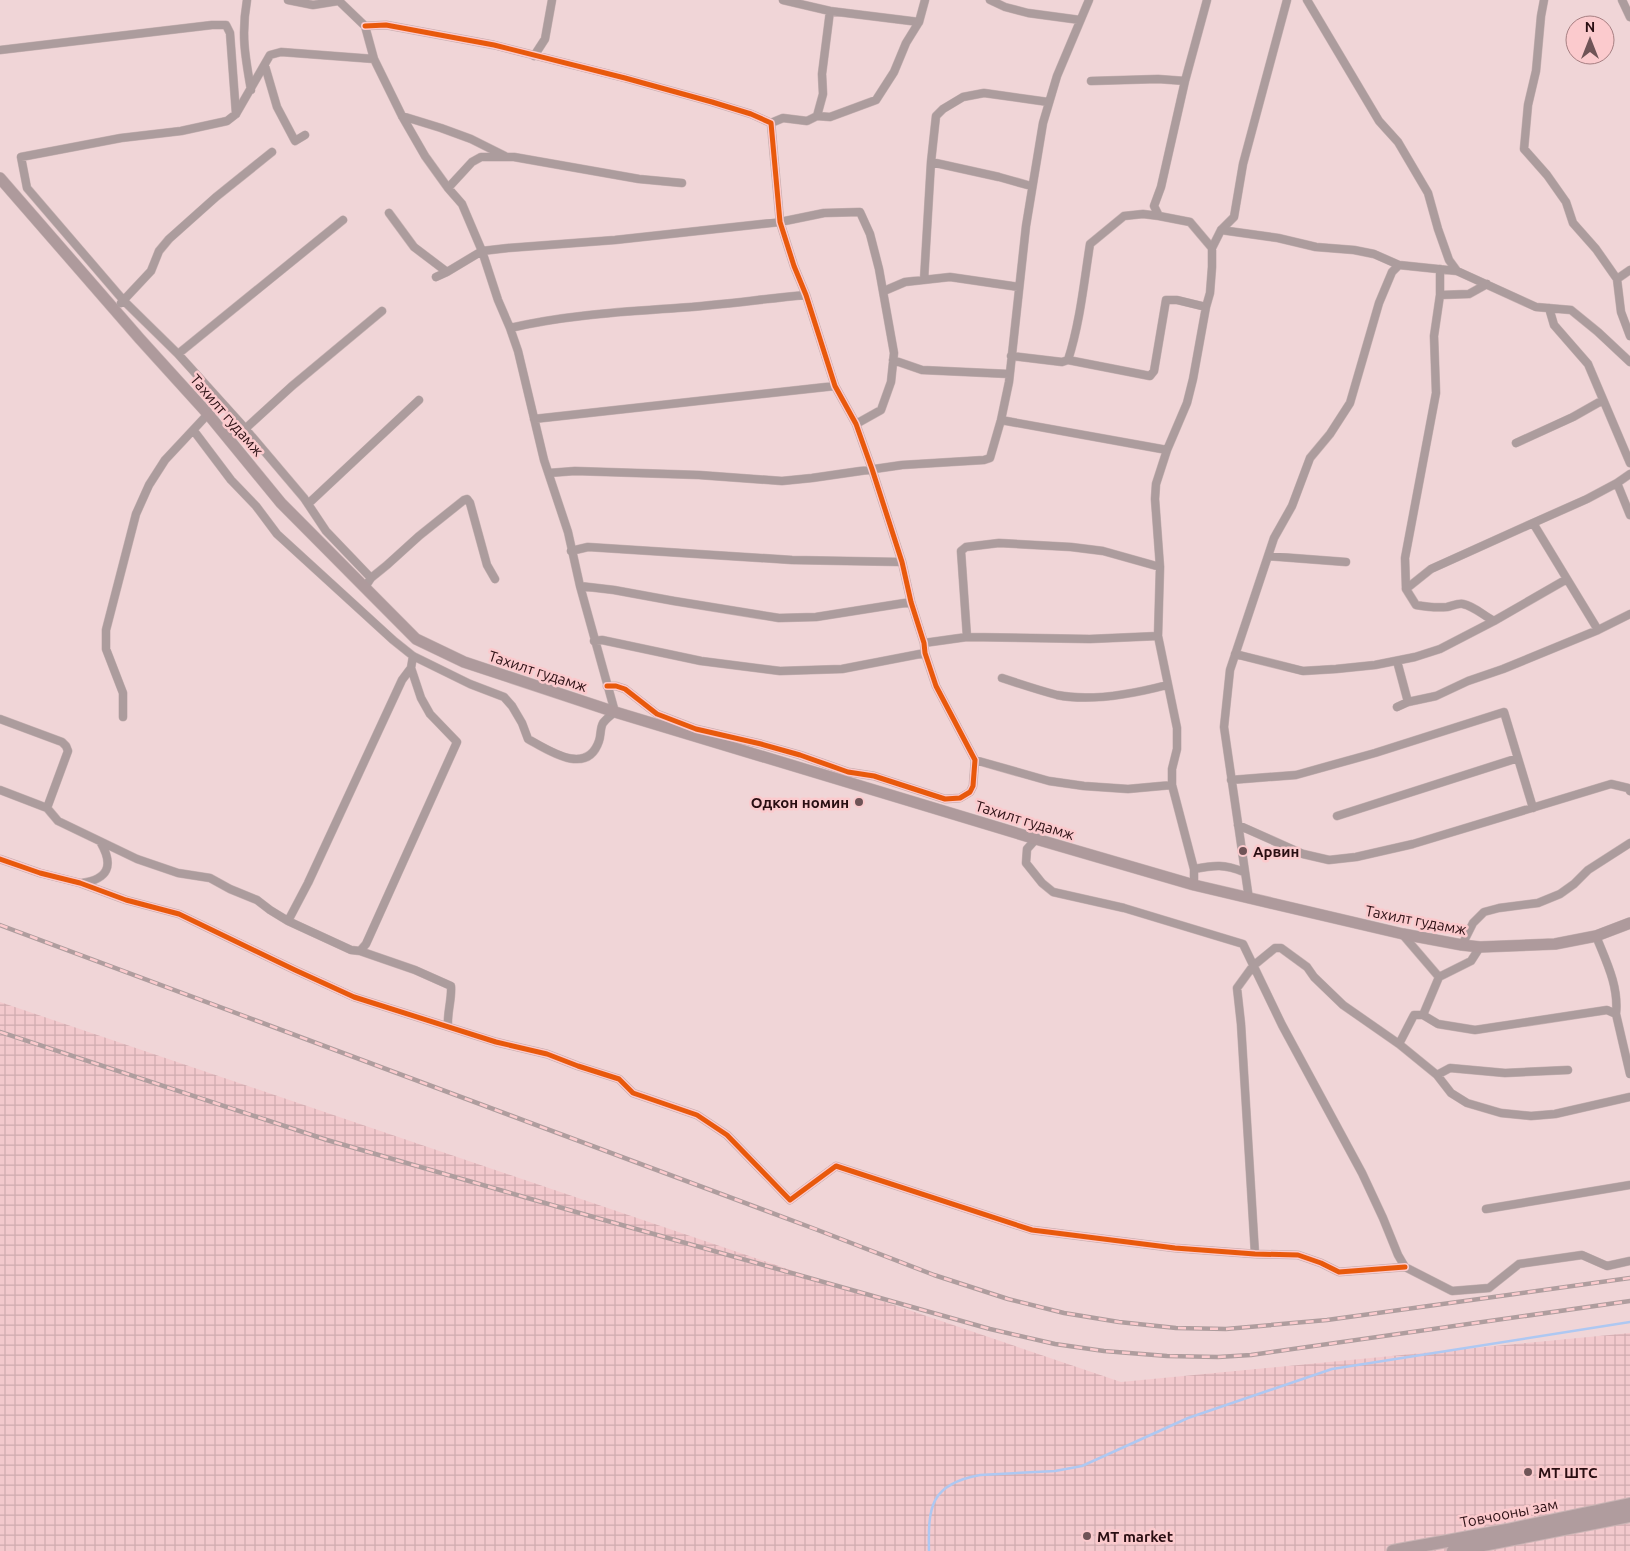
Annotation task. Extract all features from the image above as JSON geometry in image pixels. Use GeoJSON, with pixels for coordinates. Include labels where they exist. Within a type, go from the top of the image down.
{"type":"FeatureCollection","features":[{"type":"Feature","properties":{"kind":"highway","name":"Товчооны зам"},"geometry":{"type":"LineString","coordinates":[[1393,1551],[1533,1525],[1630,1504]]}},
{"type":"Feature","properties":{"kind":"highway","name":"Товчооны зам"},"geometry":{"type":"LineString","coordinates":[[1453,1551],[1630,1516]]}},
{"type":"Feature","properties":{"kind":"main road","name":"Тахилт гудамж"},"geometry":{"type":"LineString","coordinates":[[0,178],[208,414],[281,503],[368,583],[416,639],[464,662],[615,712],[931,801],[1036,839],[1194,885],[1403,934],[1480,947],[1555,944],[1596,936],[1630,923]]}},
{"type":"Feature","properties":{"kind":"street"},"geometry":{"type":"LineString","coordinates":[[247,0],[243,32],[251,90]]}},
{"type":"Feature","properties":{"kind":"street"},"geometry":{"type":"LineString","coordinates":[[194,431],[231,480],[256,506],[277,534],[393,640],[414,656],[470,684],[504,697],[522,723],[528,738],[566,758],[579,760],[592,755],[599,742],[602,724],[615,712],[594,641],[568,532],[544,460],[518,351],[498,300],[482,251],[462,204],[425,156],[402,116],[374,59],[365,26],[338,0],[313,5],[288,0]]}},
{"type":"Feature","properties":{"kind":"street"},"geometry":{"type":"LineString","coordinates":[[534,56],[545,39],[552,0]]}},
{"type":"Feature","properties":{"kind":"street"},"geometry":{"type":"LineString","coordinates":[[783,0],[830,11],[919,22]]}},
{"type":"Feature","properties":{"kind":"street"},"geometry":{"type":"LineString","coordinates":[[365,26],[386,25],[494,46],[625,78],[712,102],[751,114],[771,123],[783,118],[807,122],[816,116],[830,117],[876,100],[894,72],[906,43],[919,22],[925,0]]}},
{"type":"Feature","properties":{"kind":"street"},"geometry":{"type":"LineString","coordinates":[[990,0],[1005,7],[1028,13],[1080,20]]}},
{"type":"Feature","properties":{"kind":"street"},"geometry":{"type":"LineString","coordinates":[[549,473],[575,471],[699,475],[782,481],[902,465],[984,460],[990,458],[1001,420],[1012,356],[1032,186],[1043,124],[1057,76],[1089,0]]}},
{"type":"Feature","properties":{"kind":"street"},"geometry":{"type":"LineString","coordinates":[[1159,216],[1154,206],[1161,187],[1185,81],[1207,0]]}},
{"type":"Feature","properties":{"kind":"street"},"geometry":{"type":"LineString","coordinates":[[1194,885],[1194,869],[1172,785],[1172,769],[1177,749],[1177,728],[1158,636],[1160,567],[1155,499],[1156,484],[1167,450],[1187,403],[1210,293],[1212,248],[1221,230],[1234,217],[1243,164],[1287,0]]}},
{"type":"Feature","properties":{"kind":"street"},"geometry":{"type":"LineString","coordinates":[[1308,0],[1379,122],[1398,142],[1428,193],[1438,229],[1450,260],[1457,271]]}},
{"type":"Feature","properties":{"kind":"street"},"geometry":{"type":"LineString","coordinates":[[1544,0],[1540,22],[1536,71],[1527,114],[1524,149],[1547,175],[1566,202],[1573,223],[1596,249],[1616,279],[1621,312],[1630,336]]}},
{"type":"Feature","properties":{"kind":"street"},"geometry":{"type":"LineString","coordinates":[[1622,0],[1630,17]]}},
{"type":"Feature","properties":{"kind":"street"},"geometry":{"type":"LineString","coordinates":[[816,116],[823,94],[822,74],[830,11]]}},
{"type":"Feature","properties":{"kind":"street"},"geometry":{"type":"LineString","coordinates":[[0,50],[212,25],[226,25],[230,33],[236,114]]}},
{"type":"Feature","properties":{"kind":"street"},"geometry":{"type":"LineString","coordinates":[[374,59],[281,52],[270,55],[236,114],[227,121],[181,131],[121,138],[21,157],[27,188],[124,301],[178,354],[246,429],[308,504],[326,531],[368,583],[419,536],[464,500],[470,503],[488,565],[495,579]]}},
{"type":"Feature","properties":{"kind":"street"},"geometry":{"type":"LineString","coordinates":[[265,66],[277,107],[295,142],[305,135]]}},
{"type":"Feature","properties":{"kind":"street"},"geometry":{"type":"LineString","coordinates":[[1091,81],[1158,79],[1185,81]]}},
{"type":"Feature","properties":{"kind":"street"},"geometry":{"type":"LineString","coordinates":[[924,280],[931,162],[936,116],[943,109],[963,97],[984,93],[1048,102]]}},
{"type":"Feature","properties":{"kind":"street"},"geometry":{"type":"LineString","coordinates":[[402,116],[471,139],[507,157]]}},
{"type":"Feature","properties":{"kind":"street"},"geometry":{"type":"LineString","coordinates":[[771,123],[780,222],[794,266],[806,295],[836,386],[856,424],[872,470],[902,562],[911,602],[924,643],[925,654],[936,686],[975,760],[973,786],[970,792],[960,798],[931,801]]}},
{"type":"Feature","properties":{"kind":"street"},"geometry":{"type":"LineString","coordinates":[[114,309],[124,301],[151,271],[159,251],[169,239],[216,197],[272,152]]}},
{"type":"Feature","properties":{"kind":"street"},"geometry":{"type":"LineString","coordinates":[[448,188],[472,162],[481,157],[514,157],[639,178],[682,182]]}},
{"type":"Feature","properties":{"kind":"street"},"geometry":{"type":"LineString","coordinates":[[931,162],[1032,186]]}},
{"type":"Feature","properties":{"kind":"street"},"geometry":{"type":"LineString","coordinates":[[436,277],[482,251],[615,240],[780,222],[824,213],[860,212],[870,234],[884,291],[894,354],[891,382],[881,410],[856,424]]}},
{"type":"Feature","properties":{"kind":"street"},"geometry":{"type":"LineString","coordinates":[[389,213],[414,247],[447,272]]}},
{"type":"Feature","properties":{"kind":"street"},"geometry":{"type":"LineString","coordinates":[[1068,360],[1080,306],[1090,244],[1124,216],[1143,214],[1190,222],[1212,248]]}},
{"type":"Feature","properties":{"kind":"street"},"geometry":{"type":"LineString","coordinates":[[178,354],[343,220]]}},
{"type":"Feature","properties":{"kind":"street"},"geometry":{"type":"LineString","coordinates":[[1221,230],[1278,238],[1316,247],[1354,250],[1374,254],[1399,265],[1457,271],[1536,307],[1571,310],[1630,362]]}},
{"type":"Feature","properties":{"kind":"street"},"geometry":{"type":"LineString","coordinates":[[1249,899],[1224,727],[1230,670],[1274,538],[1292,506],[1310,458],[1330,434],[1350,402],[1380,303],[1392,272],[1399,265]]}},
{"type":"Feature","properties":{"kind":"street"},"geometry":{"type":"LineString","coordinates":[[1440,269],[1440,295],[1434,336],[1436,393],[1405,558],[1406,589],[1416,604],[1429,607],[1446,607],[1462,604],[1474,608],[1482,615],[1494,621]]}},
{"type":"Feature","properties":{"kind":"street"},"geometry":{"type":"LineString","coordinates":[[1616,279],[1630,270]]}},
{"type":"Feature","properties":{"kind":"street"},"geometry":{"type":"LineString","coordinates":[[884,291],[905,282],[950,277],[1019,286]]}},
{"type":"Feature","properties":{"kind":"street"},"geometry":{"type":"LineString","coordinates":[[1440,295],[1469,294],[1488,284]]}},
{"type":"Feature","properties":{"kind":"street"},"geometry":{"type":"LineString","coordinates":[[510,328],[585,315],[680,308],[806,295]]}},
{"type":"Feature","properties":{"kind":"street"},"geometry":{"type":"LineString","coordinates":[[1012,356],[1062,362],[1068,360],[1150,376],[1154,371],[1166,300],[1177,300],[1206,308]]}},
{"type":"Feature","properties":{"kind":"street"},"geometry":{"type":"LineString","coordinates":[[1549,308],[1554,325],[1588,364],[1630,463]]}},
{"type":"Feature","properties":{"kind":"street"},"geometry":{"type":"LineString","coordinates":[[246,429],[292,386],[382,311]]}},
{"type":"Feature","properties":{"kind":"street"},"geometry":{"type":"LineString","coordinates":[[893,360],[922,370],[1009,374]]}},
{"type":"Feature","properties":{"kind":"street"},"geometry":{"type":"LineString","coordinates":[[534,419],[836,386]]}},
{"type":"Feature","properties":{"kind":"street"},"geometry":{"type":"LineString","coordinates":[[308,504],[419,400]]}},
{"type":"Feature","properties":{"kind":"street"},"geometry":{"type":"LineString","coordinates":[[1516,443],[1573,417],[1603,400]]}},
{"type":"Feature","properties":{"kind":"street"},"geometry":{"type":"LineString","coordinates":[[123,717],[123,693],[106,649],[106,630],[136,514],[149,485],[165,460],[208,414]]}},
{"type":"Feature","properties":{"kind":"street"},"geometry":{"type":"LineString","coordinates":[[1001,420],[1167,450]]}},
{"type":"Feature","properties":{"kind":"street"},"geometry":{"type":"LineString","coordinates":[[1406,589],[1431,569],[1587,499],[1630,474]]}},
{"type":"Feature","properties":{"kind":"street"},"geometry":{"type":"LineString","coordinates":[[1616,483],[1630,515]]}},
{"type":"Feature","properties":{"kind":"street"},"geometry":{"type":"LineString","coordinates":[[1533,523],[1598,630]]}},
{"type":"Feature","properties":{"kind":"street"},"geometry":{"type":"LineString","coordinates":[[966,637],[961,551],[966,547],[999,543],[1095,550],[1160,567]]}},
{"type":"Feature","properties":{"kind":"street"},"geometry":{"type":"LineString","coordinates":[[571,551],[588,547],[792,560],[902,562]]}},
{"type":"Feature","properties":{"kind":"street"},"geometry":{"type":"LineString","coordinates":[[1268,556],[1346,562]]}},
{"type":"Feature","properties":{"kind":"street"},"geometry":{"type":"LineString","coordinates":[[1235,654],[1303,671],[1345,668],[1415,657],[1440,649],[1494,621],[1566,579]]}},
{"type":"Feature","properties":{"kind":"street"},"geometry":{"type":"LineString","coordinates":[[580,586],[780,618],[816,617],[911,602]]}},
{"type":"Feature","properties":{"kind":"street"},"geometry":{"type":"LineString","coordinates":[[1397,707],[1408,702],[1436,696],[1598,630],[1630,614]]}},
{"type":"Feature","properties":{"kind":"street"},"geometry":{"type":"LineString","coordinates":[[924,643],[966,637],[1090,639],[1158,636]]}},
{"type":"Feature","properties":{"kind":"street"},"geometry":{"type":"LineString","coordinates":[[594,641],[602,640],[702,661],[780,671],[842,669],[925,654]]}},
{"type":"Feature","properties":{"kind":"street"},"geometry":{"type":"LineString","coordinates":[[360,951],[366,944],[391,892],[457,742],[430,714],[421,698],[412,668],[414,656]]}},
{"type":"Feature","properties":{"kind":"street"},"geometry":{"type":"LineString","coordinates":[[1397,661],[1408,702]]}},
{"type":"Feature","properties":{"kind":"street"},"geometry":{"type":"LineString","coordinates":[[288,921],[308,883],[402,680],[412,668]]}},
{"type":"Feature","properties":{"kind":"street"},"geometry":{"type":"LineString","coordinates":[[1002,678],[1058,695],[1075,697],[1096,697],[1147,690],[1167,685]]}},
{"type":"Feature","properties":{"kind":"street"},"geometry":{"type":"LineString","coordinates":[[607,686],[625,689],[658,714],[696,729],[792,753],[845,777]]}},
{"type":"Feature","properties":{"kind":"street"},"geometry":{"type":"LineString","coordinates":[[1231,780],[1296,775],[1376,753],[1504,712],[1533,808]]}},
{"type":"Feature","properties":{"kind":"street"},"geometry":{"type":"LineString","coordinates":[[0,719],[62,742],[66,746],[68,751],[47,808]]}},
{"type":"Feature","properties":{"kind":"street"},"geometry":{"type":"LineString","coordinates":[[1337,816],[1518,758]]}},
{"type":"Feature","properties":{"kind":"street"},"geometry":{"type":"LineString","coordinates":[[975,760],[1049,781],[1084,786],[1128,789],[1172,785]]}},
{"type":"Feature","properties":{"kind":"street"},"geometry":{"type":"LineString","coordinates":[[1238,825],[1303,854],[1329,860],[1356,857],[1413,844],[1611,784],[1628,788],[1630,792]]}},
{"type":"Feature","properties":{"kind":"street"},"geometry":{"type":"LineString","coordinates":[[0,790],[47,808],[58,821],[145,862],[178,873],[210,878],[257,900],[288,921],[351,950],[360,951],[415,970],[451,986],[452,996],[447,1017],[448,1026]]}},
{"type":"Feature","properties":{"kind":"street"},"geometry":{"type":"LineString","coordinates":[[1036,839],[1027,849],[1026,863],[1052,892],[1124,908],[1243,944],[1282,1025],[1362,1173],[1405,1267]]}},
{"type":"Feature","properties":{"kind":"street"},"geometry":{"type":"LineString","coordinates":[[80,884],[92,882],[99,878],[107,867],[108,855],[101,842]]}},
{"type":"Feature","properties":{"kind":"street"},"geometry":{"type":"LineString","coordinates":[[1462,945],[1473,923],[1484,912],[1498,908],[1538,903],[1560,894],[1574,884],[1588,870],[1630,843]]}},
{"type":"Feature","properties":{"kind":"street"},"geometry":{"type":"LineString","coordinates":[[0,859],[126,900],[179,914],[354,997],[496,1042],[547,1054],[578,1066],[620,1078],[633,1093],[697,1115],[727,1135],[790,1200],[836,1166],[1032,1230],[1175,1248],[1298,1255],[1339,1272],[1405,1267],[1452,1291],[1489,1288],[1519,1264],[1582,1255],[1607,1266],[1630,1261]]}},
{"type":"Feature","properties":{"kind":"street"},"geometry":{"type":"LineString","coordinates":[[1194,869],[1211,866],[1229,866],[1244,872]]}},
{"type":"Feature","properties":{"kind":"street"},"geometry":{"type":"LineString","coordinates":[[1403,934],[1439,977]]}},
{"type":"Feature","properties":{"kind":"street"},"geometry":{"type":"LineString","coordinates":[[1596,936],[1615,986],[1616,1014],[1630,1074]]}},
{"type":"Feature","properties":{"kind":"street"},"geometry":{"type":"LineString","coordinates":[[1423,1015],[1439,977],[1471,961],[1480,947]]}},
{"type":"Feature","properties":{"kind":"street"},"geometry":{"type":"LineString","coordinates":[[1255,1254],[1241,1024],[1237,988],[1254,966],[1275,948],[1281,948],[1307,967],[1314,977],[1343,1005],[1399,1044],[1438,1075],[1451,1093],[1467,1103],[1501,1113],[1531,1116],[1555,1114],[1630,1097]]}},
{"type":"Feature","properties":{"kind":"street"},"geometry":{"type":"LineString","coordinates":[[1399,1044],[1414,1015],[1423,1015],[1438,1024],[1475,1030],[1608,1010],[1612,1010],[1616,1014]]}},
{"type":"Feature","properties":{"kind":"street"},"geometry":{"type":"LineString","coordinates":[[1438,1075],[1450,1068],[1505,1073],[1568,1070]]}},
{"type":"Feature","properties":{"kind":"street"},"geometry":{"type":"LineString","coordinates":[[1486,1209],[1630,1185]]}},
{"type":"Feature","properties":{"kind":"shaded area"},"geometry":{"type":"Polygon","coordinates":[[[0,1002],[1121,1382],[1630,1333],[1630,1551],[0,1551],[0,1002]]]}},
{"type":"Feature","properties":{"kind":"waterway"},"geometry":{"type":"LineString","coordinates":[[929,1551],[930,1522],[935,1500],[951,1484],[963,1479],[980,1475],[1055,1471],[1082,1466],[1188,1418],[1332,1369],[1630,1322]]}},
{"type":"Feature","properties":{"kind":"railway"},"geometry":{"type":"LineString","coordinates":[[0,925],[934,1275],[1008,1299],[1064,1313],[1119,1322],[1176,1328],[1226,1329],[1327,1320],[1630,1278]]}},
{"type":"Feature","properties":{"kind":"railway"},"geometry":{"type":"LineString","coordinates":[[0,1032],[327,1140],[990,1329],[1055,1344],[1104,1351],[1167,1356],[1218,1357],[1251,1355],[1630,1301]]}},
{"type":"Feature","properties":{"kind":"cycle path"},"geometry":{"type":"LineString","coordinates":[[365,26],[386,25],[494,45],[712,102],[751,114],[771,123],[780,222],[835,386],[856,424],[872,469],[902,562],[911,602],[936,686],[975,760],[973,786],[970,792],[960,798],[945,799],[874,776],[848,772],[761,744],[696,729],[657,714],[625,689],[607,686]]}},
{"type":"Feature","properties":{"kind":"cycle path"},"geometry":{"type":"LineString","coordinates":[[0,859],[40,873],[80,883],[126,900],[179,914],[354,997],[496,1042],[547,1054],[619,1079],[633,1093],[697,1115],[727,1135],[790,1200],[836,1166],[1032,1230],[1175,1248],[1298,1255],[1339,1272],[1405,1267]]}},
{"type":"Feature","properties":{"kind":"place","name":"Одкон номин"},"geometry":{"type":"Point","coordinates":[859,802]}},
{"type":"Feature","properties":{"kind":"place","name":"Арвин"},"geometry":{"type":"Point","coordinates":[1243,851]}},
{"type":"Feature","properties":{"kind":"place","name":"MT ШТС"},"geometry":{"type":"Point","coordinates":[1528,1472]}},
{"type":"Feature","properties":{"kind":"place","name":"MT market"},"geometry":{"type":"Point","coordinates":[1087,1536]}}]}
